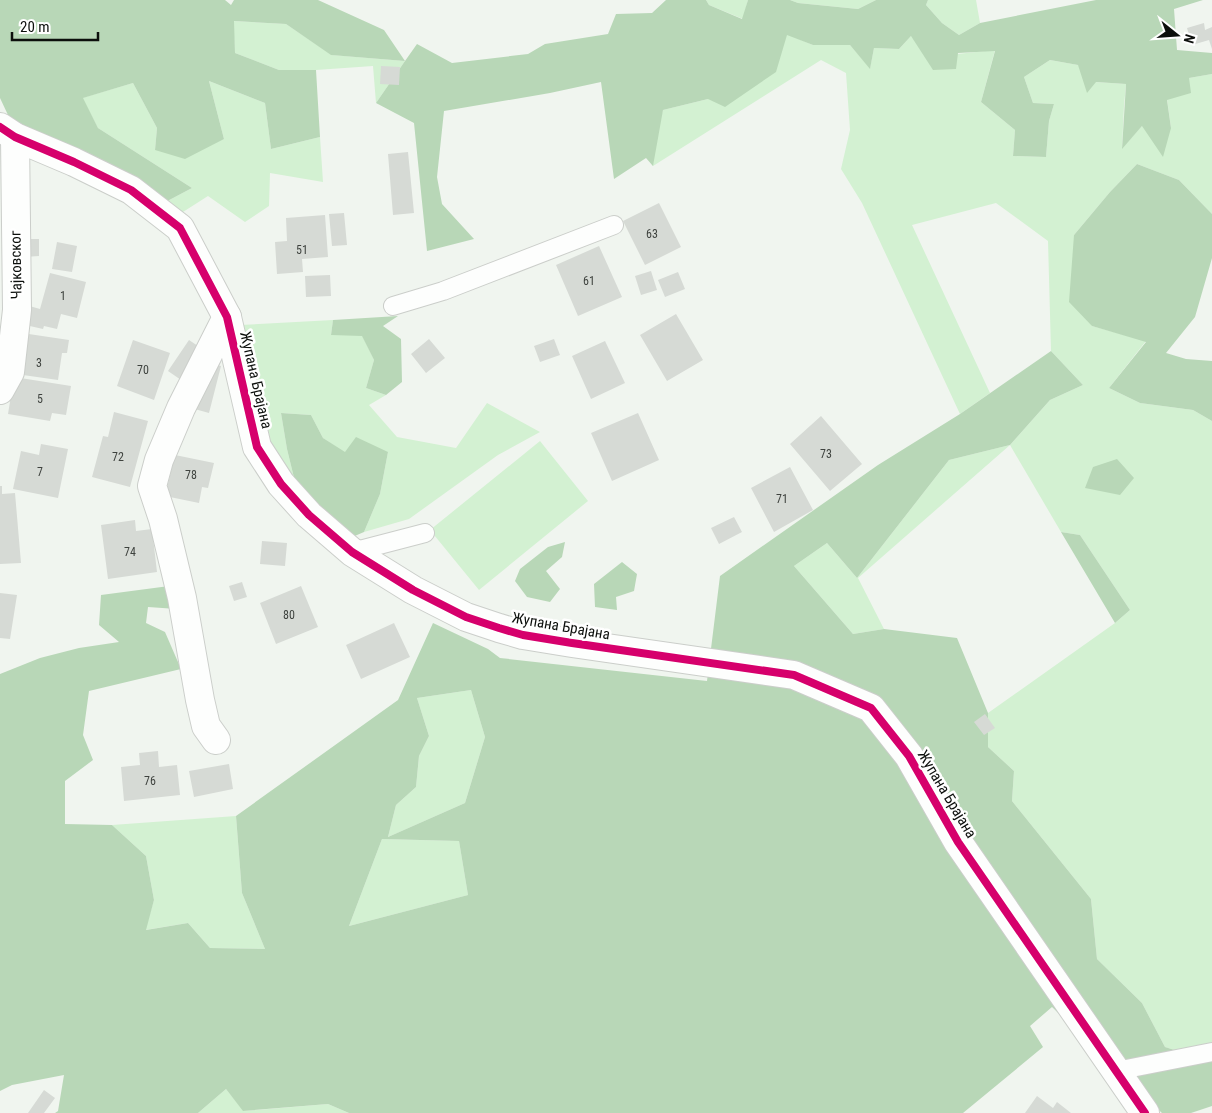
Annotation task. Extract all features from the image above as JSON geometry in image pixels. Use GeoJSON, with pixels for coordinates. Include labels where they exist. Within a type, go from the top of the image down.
{"type":"FeatureCollection","features":[{"type":"Feature","properties":{"kind":"street","name":"Жупана Брајана"},"geometry":{"type":"LineString","coordinates":[[7,132],[131,190],[180,228],[227,317],[257,447],[281,484],[309,515],[352,552],[413,590],[466,617],[499,628],[523,635],[572,643],[794,675],[871,708],[909,756],[958,842],[1145,1113]]}},
{"type":"Feature","properties":{"kind":"street","name":"Чајковског"},"geometry":{"type":"LineString","coordinates":[[0,390],[10,372],[17,310],[7,132]]}},
{"type":"Feature","properties":{"kind":"street"},"geometry":{"type":"LineString","coordinates":[[216,740],[206,726],[182,598],[163,519],[152,486],[159,460],[180,408],[227,317]]}},
{"type":"Feature","properties":{"kind":"lane"},"geometry":{"type":"LineString","coordinates":[[392,306],[443,291],[614,225]]}},
{"type":"Feature","properties":{"kind":"lane"},"geometry":{"type":"LineString","coordinates":[[352,552],[425,533]]}},
{"type":"Feature","properties":{"kind":"lane"},"geometry":{"type":"LineString","coordinates":[[1116,1071],[1212,1052]]}},
{"type":"Feature","properties":{"kind":"green space"},"geometry":{"type":"Polygon","coordinates":[[[0,0],[225,0],[231,5],[234,0],[318,0],[384,30],[405,61],[331,55],[286,24],[234,21],[235,53],[279,70],[316,70],[320,137],[271,149],[265,103],[209,81],[224,139],[185,159],[155,150],[157,128],[133,83],[83,98],[98,128],[192,188],[156,207],[20,135],[0,98],[0,0]]]}},
{"type":"Feature","properties":{"kind":"green space"},"geometry":{"type":"Polygon","coordinates":[[[666,0],[706,0],[709,5],[742,19],[748,0],[790,0],[798,3],[858,9],[876,0],[928,0],[926,5],[942,23],[959,35],[980,23],[1096,0],[1203,0],[1174,9],[1177,50],[1212,53],[1212,74],[1189,78],[1191,93],[1167,100],[1171,128],[1163,157],[1142,126],[1122,149],[1126,84],[1096,82],[1087,93],[1078,65],[1050,60],[1024,77],[1033,103],[1054,104],[1049,121],[1046,157],[1013,156],[1015,130],[981,102],[995,51],[958,53],[956,69],[933,70],[911,36],[899,49],[874,48],[870,69],[850,45],[813,45],[787,35],[776,72],[725,107],[708,99],[663,110],[653,166],[646,158],[614,179],[601,82],[550,93],[444,111],[437,177],[442,204],[474,239],[427,251],[414,123],[376,103],[417,44],[452,63],[528,54],[545,44],[608,34],[616,14],[652,13],[666,0]]]}},
{"type":"Feature","properties":{"kind":"green space"},"geometry":{"type":"Polygon","coordinates":[[[706,0],[748,0],[743,19],[709,5],[706,0]]]}},
{"type":"Feature","properties":{"kind":"green space"},"geometry":{"type":"Polygon","coordinates":[[[790,0],[876,0],[858,9],[798,3],[790,0]]]}},
{"type":"Feature","properties":{"kind":"green space"},"geometry":{"type":"Polygon","coordinates":[[[928,0],[976,0],[980,23],[959,35],[942,23],[926,5],[928,0]]]}},
{"type":"Feature","properties":{"kind":"green space"},"geometry":{"type":"Polygon","coordinates":[[[233,21],[286,24],[332,55],[405,61],[376,103],[373,66],[316,70],[279,70],[235,53],[233,21]]]}},
{"type":"Feature","properties":{"kind":"green space"},"geometry":{"type":"Polygon","coordinates":[[[787,34],[813,45],[850,45],[870,68],[874,48],[899,49],[911,36],[957,54],[995,50],[981,102],[1015,130],[1013,156],[1046,157],[1049,121],[1054,104],[1033,103],[1024,77],[1050,60],[1078,65],[1095,82],[1126,84],[1122,148],[1142,126],[1171,128],[1167,99],[1189,78],[1212,74],[1212,214],[1179,180],[1137,164],[1110,192],[1074,235],[1092,326],[1146,341],[1109,388],[1140,403],[1193,410],[1212,421],[1212,1062],[1165,1047],[1142,1003],[1097,959],[1091,899],[1012,801],[1014,771],[988,747],[988,713],[1115,623],[1130,610],[1080,535],[1061,532],[1010,445],[1050,400],[1083,385],[1051,351],[1048,241],[996,203],[912,225],[990,393],[960,414],[862,203],[841,169],[850,130],[846,73],[821,60],[653,166],[647,158],[663,110],[708,99],[787,34]]]}},
{"type":"Feature","properties":{"kind":"green space"},"geometry":{"type":"Polygon","coordinates":[[[209,81],[265,103],[271,149],[320,137],[323,182],[270,173],[269,206],[245,222],[208,196],[172,219],[156,207],[192,188],[98,128],[82,98],[133,83],[157,128],[155,150],[224,139],[209,81]]]}},
{"type":"Feature","properties":{"kind":"green space"},"geometry":{"type":"Polygon","coordinates":[[[1137,164],[1179,180],[1212,214],[1212,258],[1195,317],[1166,353],[1186,359],[1212,361],[1212,421],[1193,410],[1140,403],[1109,388],[1146,342],[1092,326],[1069,302],[1074,235],[1110,192],[1137,164]]]}},
{"type":"Feature","properties":{"kind":"green space"},"geometry":{"type":"Polygon","coordinates":[[[398,316],[383,326],[401,339],[402,382],[386,395],[366,388],[374,360],[362,336],[331,335],[333,320],[398,316]]]}},
{"type":"Feature","properties":{"kind":"green space"},"geometry":{"type":"Polygon","coordinates":[[[333,320],[331,335],[362,335],[374,360],[366,388],[386,395],[369,405],[397,437],[456,448],[487,403],[540,432],[498,455],[409,519],[364,532],[380,494],[388,452],[345,453],[323,438],[311,415],[281,413],[287,449],[299,498],[265,443],[240,325],[333,320]]]}},
{"type":"Feature","properties":{"kind":"green space"},"geometry":{"type":"Polygon","coordinates":[[[1051,351],[1083,385],[1050,400],[1010,445],[949,460],[857,578],[827,543],[794,566],[853,634],[884,629],[957,638],[988,713],[988,747],[1014,771],[1012,801],[1091,899],[1097,959],[1142,1003],[1165,1047],[1212,1062],[1212,1106],[1191,1113],[1162,1113],[1052,1007],[1030,1026],[1043,1047],[963,1113],[349,1113],[328,1104],[243,1111],[226,1089],[198,1113],[55,1113],[58,1111],[64,1075],[12,1085],[0,1091],[0,674],[40,658],[79,648],[119,642],[99,625],[101,595],[192,583],[191,610],[148,607],[146,623],[165,632],[181,669],[89,691],[83,735],[93,760],[65,781],[65,824],[112,825],[146,856],[154,900],[146,930],[188,923],[210,948],[265,949],[242,893],[236,816],[398,700],[433,623],[488,649],[500,658],[707,681],[720,576],[878,465],[960,414],[1051,351]],[[471,690],[417,698],[429,736],[419,756],[416,787],[396,805],[388,837],[465,803],[485,737],[471,690]],[[382,839],[349,926],[468,895],[459,841],[382,839]]]}},
{"type":"Feature","properties":{"kind":"green space"},"geometry":{"type":"Polygon","coordinates":[[[281,413],[311,415],[323,438],[345,452],[356,437],[388,452],[380,494],[364,532],[350,538],[299,498],[287,449],[281,413]]]}},
{"type":"Feature","properties":{"kind":"green space"},"geometry":{"type":"Polygon","coordinates":[[[540,441],[588,501],[479,590],[430,530],[540,441]]]}},
{"type":"Feature","properties":{"kind":"green space"},"geometry":{"type":"Polygon","coordinates":[[[1010,445],[858,578],[884,629],[853,634],[794,566],[827,543],[857,578],[949,460],[1010,445]]]}},
{"type":"Feature","properties":{"kind":"green space"},"geometry":{"type":"Polygon","coordinates":[[[1117,459],[1134,478],[1120,495],[1085,488],[1093,467],[1117,459]]]}},
{"type":"Feature","properties":{"kind":"green space"},"geometry":{"type":"Polygon","coordinates":[[[1061,532],[1080,535],[1130,610],[1115,623],[1061,532]]]}},
{"type":"Feature","properties":{"kind":"green space"},"geometry":{"type":"Polygon","coordinates":[[[565,542],[562,557],[546,571],[560,589],[550,602],[527,597],[515,581],[520,569],[548,547],[565,542]]]}},
{"type":"Feature","properties":{"kind":"green space"},"geometry":{"type":"Polygon","coordinates":[[[622,562],[637,574],[634,591],[616,597],[617,610],[595,607],[594,584],[622,562]]]}},
{"type":"Feature","properties":{"kind":"green space"},"geometry":{"type":"Polygon","coordinates":[[[471,690],[485,737],[465,803],[388,837],[396,805],[416,787],[419,756],[429,736],[417,698],[471,690]]]}},
{"type":"Feature","properties":{"kind":"green space"},"geometry":{"type":"Polygon","coordinates":[[[236,816],[242,893],[265,949],[210,948],[188,923],[145,930],[154,900],[146,856],[112,825],[236,816]]]}},
{"type":"Feature","properties":{"kind":"green space"},"geometry":{"type":"Polygon","coordinates":[[[382,839],[459,841],[468,895],[349,926],[382,839]]]}},
{"type":"Feature","properties":{"kind":"green space"},"geometry":{"type":"Polygon","coordinates":[[[226,1089],[244,1111],[328,1104],[349,1113],[198,1113],[226,1089]]]}},
{"type":"Feature","properties":{"kind":"building"},"geometry":{"type":"Polygon","coordinates":[[[1204,23],[1205,30],[1212,27],[1212,49],[1209,40],[1192,45],[1187,28],[1204,23]]]}},
{"type":"Feature","properties":{"kind":"building"},"geometry":{"type":"Polygon","coordinates":[[[381,66],[400,67],[399,85],[380,84],[381,66]]]}},
{"type":"Feature","properties":{"kind":"building"},"geometry":{"type":"Polygon","coordinates":[[[408,152],[414,213],[393,215],[388,154],[408,152]]]}},
{"type":"Feature","properties":{"kind":"building"},"geometry":{"type":"Polygon","coordinates":[[[659,203],[681,247],[645,265],[623,221],[659,203]]]}},
{"type":"Feature","properties":{"kind":"building"},"geometry":{"type":"Polygon","coordinates":[[[344,213],[347,245],[332,246],[329,214],[344,213]]]}},
{"type":"Feature","properties":{"kind":"building"},"geometry":{"type":"Polygon","coordinates":[[[325,215],[328,257],[302,259],[303,272],[277,274],[275,242],[287,241],[286,218],[325,215]]]}},
{"type":"Feature","properties":{"kind":"building"},"geometry":{"type":"Polygon","coordinates":[[[24,239],[39,239],[39,256],[24,257],[24,239]]]}},
{"type":"Feature","properties":{"kind":"building"},"geometry":{"type":"Polygon","coordinates":[[[57,242],[77,246],[72,272],[52,269],[57,242]]]}},
{"type":"Feature","properties":{"kind":"building"},"geometry":{"type":"Polygon","coordinates":[[[599,246],[622,297],[578,316],[556,265],[599,246]]]}},
{"type":"Feature","properties":{"kind":"building"},"geometry":{"type":"Polygon","coordinates":[[[651,271],[657,290],[641,295],[635,276],[651,271]]]}},
{"type":"Feature","properties":{"kind":"building"},"geometry":{"type":"Polygon","coordinates":[[[678,272],[685,289],[665,297],[658,280],[678,272]]]}},
{"type":"Feature","properties":{"kind":"building"},"geometry":{"type":"Polygon","coordinates":[[[50,273],[86,282],[77,318],[61,314],[57,329],[44,326],[43,329],[21,324],[26,305],[40,309],[50,273]]]}},
{"type":"Feature","properties":{"kind":"building"},"geometry":{"type":"Polygon","coordinates":[[[330,275],[331,296],[306,297],[305,276],[330,275]]]}},
{"type":"Feature","properties":{"kind":"building"},"geometry":{"type":"Polygon","coordinates":[[[676,314],[703,360],[667,381],[640,335],[676,314]]]}},
{"type":"Feature","properties":{"kind":"building"},"geometry":{"type":"Polygon","coordinates":[[[22,333],[69,340],[67,353],[62,353],[58,380],[16,374],[22,333]]]}},
{"type":"Feature","properties":{"kind":"building"},"geometry":{"type":"Polygon","coordinates":[[[429,339],[445,358],[426,373],[411,354],[429,339]]]}},
{"type":"Feature","properties":{"kind":"building"},"geometry":{"type":"Polygon","coordinates":[[[554,339],[560,355],[540,362],[534,346],[554,339]]]}},
{"type":"Feature","properties":{"kind":"building"},"geometry":{"type":"Polygon","coordinates":[[[133,340],[170,353],[154,400],[117,386],[133,340]]]}},
{"type":"Feature","properties":{"kind":"building"},"geometry":{"type":"Polygon","coordinates":[[[189,340],[204,350],[184,382],[168,371],[189,340]]]}},
{"type":"Feature","properties":{"kind":"building"},"geometry":{"type":"Polygon","coordinates":[[[605,341],[625,383],[591,399],[572,356],[605,341]]]}},
{"type":"Feature","properties":{"kind":"building"},"geometry":{"type":"Polygon","coordinates":[[[208,363],[221,366],[209,413],[191,408],[208,363]]]}},
{"type":"Feature","properties":{"kind":"building"},"geometry":{"type":"Polygon","coordinates":[[[14,377],[71,386],[66,415],[52,413],[50,421],[8,414],[14,377]]]}},
{"type":"Feature","properties":{"kind":"building"},"geometry":{"type":"Polygon","coordinates":[[[114,412],[148,421],[130,487],[92,477],[103,436],[108,437],[114,412]]]}},
{"type":"Feature","properties":{"kind":"building"},"geometry":{"type":"Polygon","coordinates":[[[638,413],[659,460],[612,481],[591,433],[638,413]]]}},
{"type":"Feature","properties":{"kind":"building"},"geometry":{"type":"Polygon","coordinates":[[[821,416],[862,464],[830,491],[790,444],[821,416]]]}},
{"type":"Feature","properties":{"kind":"building"},"geometry":{"type":"Polygon","coordinates":[[[41,444],[68,449],[58,498],[13,489],[21,451],[39,455],[41,444]]]}},
{"type":"Feature","properties":{"kind":"building"},"geometry":{"type":"Polygon","coordinates":[[[175,455],[214,463],[208,488],[202,487],[199,503],[165,496],[175,455]]]}},
{"type":"Feature","properties":{"kind":"building"},"geometry":{"type":"Polygon","coordinates":[[[790,467],[813,510],[774,532],[751,488],[790,467]]]}},
{"type":"Feature","properties":{"kind":"building"},"geometry":{"type":"Polygon","coordinates":[[[0,486],[2,486],[2,494],[15,493],[21,563],[0,564],[0,486]]]}},
{"type":"Feature","properties":{"kind":"building"},"geometry":{"type":"Polygon","coordinates":[[[734,517],[742,532],[719,544],[711,528],[734,517]]]}},
{"type":"Feature","properties":{"kind":"building"},"geometry":{"type":"Polygon","coordinates":[[[135,520],[136,531],[152,529],[157,572],[108,579],[101,525],[135,520]]]}},
{"type":"Feature","properties":{"kind":"building"},"geometry":{"type":"Polygon","coordinates":[[[262,541],[287,543],[285,566],[260,564],[262,541]]]}},
{"type":"Feature","properties":{"kind":"building"},"geometry":{"type":"Polygon","coordinates":[[[242,582],[247,597],[234,601],[229,586],[242,582]]]}},
{"type":"Feature","properties":{"kind":"building"},"geometry":{"type":"Polygon","coordinates":[[[301,586],[318,627],[276,644],[260,603],[301,586]]]}},
{"type":"Feature","properties":{"kind":"building"},"geometry":{"type":"Polygon","coordinates":[[[0,593],[17,595],[10,639],[0,638],[0,593]]]}},
{"type":"Feature","properties":{"kind":"building"},"geometry":{"type":"Polygon","coordinates":[[[394,623],[410,657],[361,679],[346,645],[394,623]]]}},
{"type":"Feature","properties":{"kind":"building"},"geometry":{"type":"Polygon","coordinates":[[[985,714],[995,728],[984,735],[974,722],[985,714]]]}},
{"type":"Feature","properties":{"kind":"building"},"geometry":{"type":"Polygon","coordinates":[[[158,751],[159,767],[177,765],[180,795],[124,801],[121,767],[140,765],[139,753],[158,751]]]}},
{"type":"Feature","properties":{"kind":"building"},"geometry":{"type":"Polygon","coordinates":[[[229,764],[233,789],[194,797],[189,771],[229,764]]]}},
{"type":"Feature","properties":{"kind":"building"},"geometry":{"type":"Polygon","coordinates":[[[44,1090],[55,1098],[44,1113],[28,1113],[44,1090]]]}},
{"type":"Feature","properties":{"kind":"building"},"geometry":{"type":"Polygon","coordinates":[[[1037,1096],[1053,1108],[1057,1102],[1071,1113],[1025,1113],[1037,1096]]]}},
{"type":"Feature","properties":{"kind":"cycle path"},"geometry":{"type":"LineString","coordinates":[[0,127],[15,137],[74,162],[131,190],[180,228],[227,317],[257,447],[281,484],[309,515],[352,552],[413,590],[466,617],[499,628],[523,635],[572,643],[794,675],[871,708],[909,756],[958,842],[1145,1113]]}}]}
